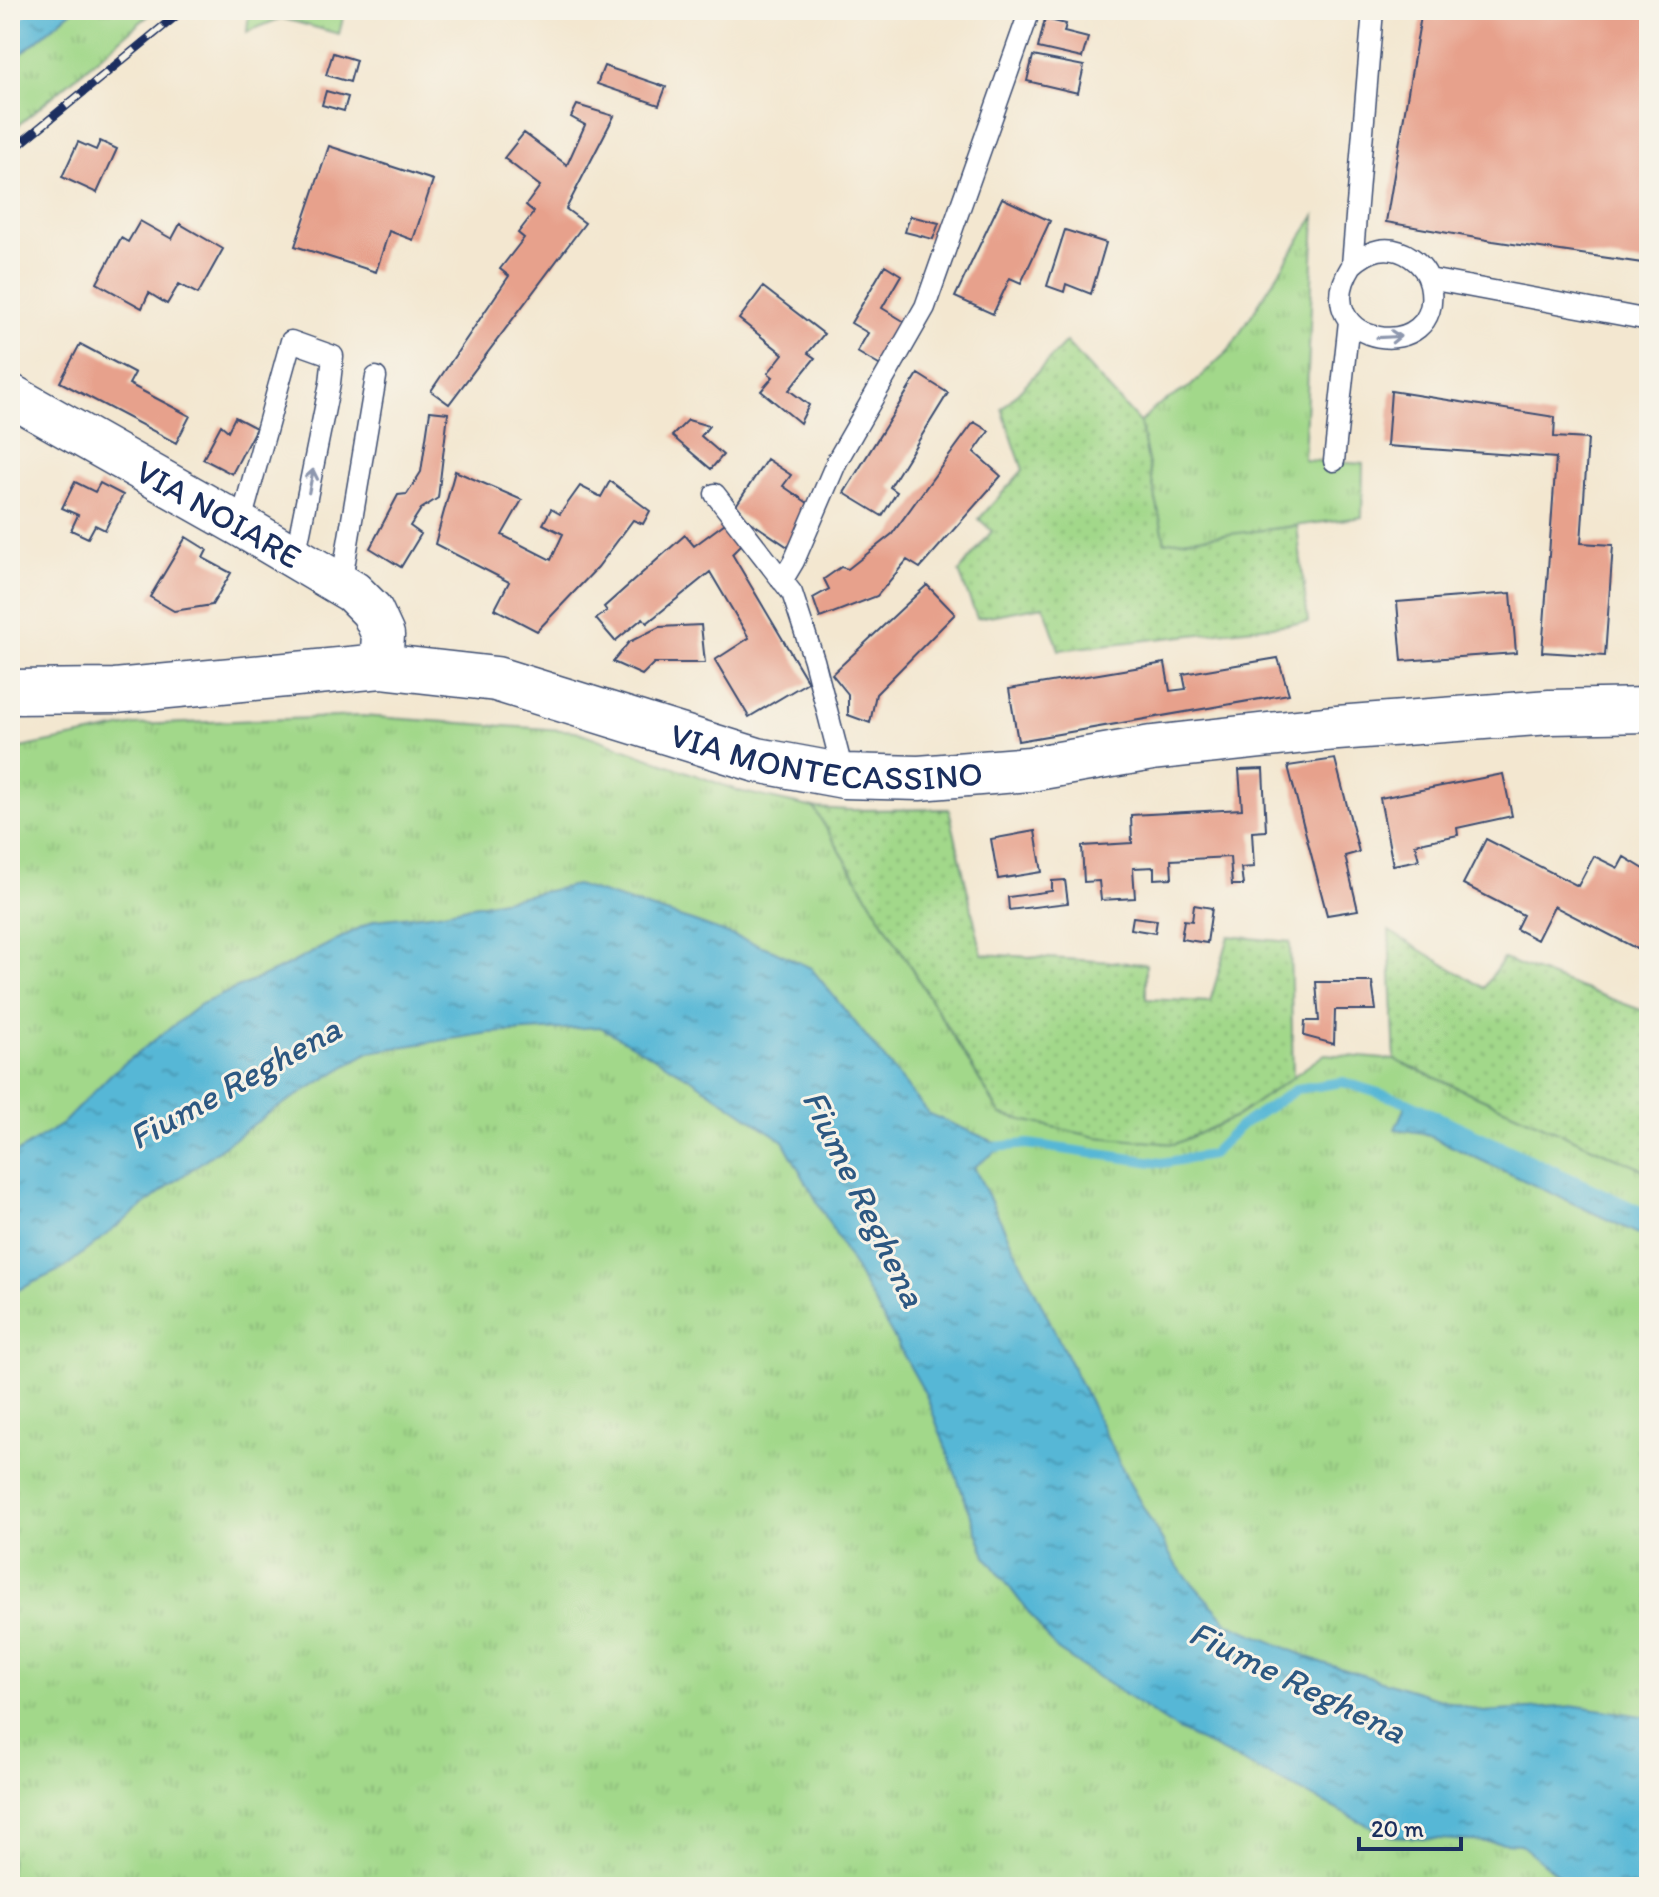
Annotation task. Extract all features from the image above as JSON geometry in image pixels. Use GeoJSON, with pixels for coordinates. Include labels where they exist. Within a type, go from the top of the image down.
{"type":"FeatureCollection","features":[{"type":"Feature","properties":{"kind":"street","name":"VIA NOIARE"},"geometry":{"type":"LineString","coordinates":[[10,395],[341,585],[372,611],[383,635],[381,666]]}},
{"type":"Feature","properties":{"kind":"street","name":"VIA MONTECASSINO"},"geometry":{"type":"LineString","coordinates":[[10,692],[115,691],[381,666],[496,679],[757,760],[844,776],[919,778],[1030,769],[1152,748],[1324,729],[1550,712],[1649,710]]}},
{"type":"Feature","properties":{"kind":"lane"},"geometry":{"type":"LineString","coordinates":[[782,581],[794,561],[837,461],[925,307],[1030,10]]}},
{"type":"Feature","properties":{"kind":"lane"},"geometry":{"type":"LineString","coordinates":[[1352,265],[1373,10]]}},
{"type":"Feature","properties":{"kind":"lane"},"geometry":{"type":"LineString","coordinates":[[1379,250],[1395,250],[1409,255],[1421,265],[1429,279],[1432,294],[1430,308],[1413,331],[1400,338],[1386,340],[1372,337],[1349,321],[1343,308],[1341,293],[1344,278],[1352,265],[1365,255],[1379,250]]}},
{"type":"Feature","properties":{"kind":"lane"},"geometry":{"type":"LineString","coordinates":[[1429,279],[1649,320]]}},
{"type":"Feature","properties":{"kind":"lane"},"geometry":{"type":"LineString","coordinates":[[1334,461],[1349,321]]}},
{"type":"Feature","properties":{"kind":"lane"},"geometry":{"type":"LineString","coordinates":[[240,525],[291,341],[333,356],[295,557]]}},
{"type":"Feature","properties":{"kind":"lane"},"geometry":{"type":"LineString","coordinates":[[341,585],[376,377]]}},
{"type":"Feature","properties":{"kind":"lane"},"geometry":{"type":"LineString","coordinates":[[715,494],[792,593],[814,660],[844,776]]}},
{"type":"Feature","properties":{"kind":"green space"},"geometry":{"type":"Polygon","coordinates":[[[73,10],[155,10],[10,132],[10,63],[73,10]]]}},
{"type":"Feature","properties":{"kind":"green space"},"geometry":{"type":"Polygon","coordinates":[[[249,10],[345,10],[339,34],[281,18],[247,32],[249,10]]]}},
{"type":"Feature","properties":{"kind":"green space"},"geometry":{"type":"Polygon","coordinates":[[[1315,216],[1304,460],[1363,464],[1362,517],[1165,543],[1140,423],[1155,407],[1191,386],[1229,350],[1315,216]]]}},
{"type":"Feature","properties":{"kind":"green space"},"geometry":{"type":"Polygon","coordinates":[[[1066,342],[1140,423],[1165,542],[1297,526],[1308,622],[1059,650],[1044,606],[977,618],[959,572],[992,531],[979,519],[1023,470],[1002,409],[1066,342]]]}},
{"type":"Feature","properties":{"kind":"green space"},"geometry":{"type":"Polygon","coordinates":[[[361,716],[576,731],[739,791],[814,808],[1001,1115],[1234,1118],[1325,1054],[1395,1060],[1649,1172],[1649,1887],[10,1887],[10,750],[135,725],[361,716]]]}},
{"type":"Feature","properties":{"kind":"green space"},"geometry":{"type":"Polygon","coordinates":[[[814,808],[949,809],[982,954],[1146,964],[1146,999],[1210,1002],[1229,936],[1290,942],[1293,1077],[1234,1118],[1175,1144],[1096,1137],[1001,1115],[814,808]]]}},
{"type":"Feature","properties":{"kind":"green space"},"geometry":{"type":"Polygon","coordinates":[[[1389,931],[1484,988],[1503,959],[1649,1013],[1649,1172],[1395,1060],[1389,931]]]}},
{"type":"Feature","properties":{"kind":"water"},"geometry":{"type":"Polygon","coordinates":[[[38,10],[73,10],[10,63],[10,34],[38,10]]]}},
{"type":"Feature","properties":{"kind":"water","name":"Fiume Reghena"},"geometry":{"type":"Polygon","coordinates":[[[576,885],[692,921],[773,950],[811,968],[929,1114],[1004,1146],[974,1167],[1130,1484],[1176,1565],[1229,1624],[1323,1663],[1483,1712],[1577,1706],[1649,1717],[1649,1887],[1573,1887],[1520,1844],[1390,1836],[1180,1731],[1057,1650],[986,1556],[926,1395],[783,1141],[690,1078],[600,1027],[489,1033],[369,1052],[272,1111],[166,1188],[64,1268],[10,1294],[10,1157],[62,1124],[112,1073],[201,1004],[284,967],[375,920],[438,913],[576,885]]]}},
{"type":"Feature","properties":{"kind":"water"},"geometry":{"type":"Polygon","coordinates":[[[1407,1102],[1649,1215],[1649,1239],[1423,1133],[1395,1129],[1407,1102]]]}},
{"type":"Feature","properties":{"kind":"building"},"geometry":{"type":"Polygon","coordinates":[[[1422,10],[1649,10],[1649,264],[1386,222],[1422,10]]]}},
{"type":"Feature","properties":{"kind":"building"},"geometry":{"type":"Polygon","coordinates":[[[1045,19],[1066,24],[1064,32],[1088,38],[1082,58],[1038,48],[1045,19]]]}},
{"type":"Feature","properties":{"kind":"building"},"geometry":{"type":"Polygon","coordinates":[[[333,53],[356,60],[350,82],[326,75],[333,53]]]}},
{"type":"Feature","properties":{"kind":"building"},"geometry":{"type":"Polygon","coordinates":[[[1033,56],[1084,66],[1078,93],[1027,81],[1033,56]]]}},
{"type":"Feature","properties":{"kind":"building"},"geometry":{"type":"Polygon","coordinates":[[[604,66],[666,87],[659,105],[597,84],[604,66]]]}},
{"type":"Feature","properties":{"kind":"building"},"geometry":{"type":"Polygon","coordinates":[[[326,91],[348,97],[344,111],[322,105],[326,91]]]}},
{"type":"Feature","properties":{"kind":"building"},"geometry":{"type":"Polygon","coordinates":[[[577,105],[614,116],[566,209],[585,223],[449,404],[431,391],[509,276],[500,269],[524,238],[518,233],[534,212],[526,205],[540,186],[504,158],[524,133],[567,165],[585,125],[571,117],[577,105]]]}},
{"type":"Feature","properties":{"kind":"building"},"geometry":{"type":"Polygon","coordinates":[[[100,141],[117,149],[97,193],[62,177],[78,142],[96,150],[100,141]]]}},
{"type":"Feature","properties":{"kind":"building"},"geometry":{"type":"Polygon","coordinates":[[[329,146],[433,180],[413,240],[389,231],[376,272],[295,246],[329,146]]]}},
{"type":"Feature","properties":{"kind":"building"},"geometry":{"type":"Polygon","coordinates":[[[1002,198],[1050,221],[1021,283],[1010,278],[993,314],[955,297],[1002,198]]]}},
{"type":"Feature","properties":{"kind":"building"},"geometry":{"type":"Polygon","coordinates":[[[910,216],[939,223],[933,239],[905,232],[910,216]]]}},
{"type":"Feature","properties":{"kind":"building"},"geometry":{"type":"Polygon","coordinates":[[[140,221],[172,239],[180,224],[223,249],[198,294],[179,284],[167,304],[149,293],[142,308],[97,283],[121,238],[128,242],[140,221]]]}},
{"type":"Feature","properties":{"kind":"building"},"geometry":{"type":"Polygon","coordinates":[[[1065,230],[1106,243],[1091,294],[1066,284],[1064,292],[1047,286],[1065,230]]]}},
{"type":"Feature","properties":{"kind":"building"},"geometry":{"type":"Polygon","coordinates":[[[885,265],[901,275],[882,308],[910,325],[884,368],[857,352],[868,333],[851,323],[885,265]]]}},
{"type":"Feature","properties":{"kind":"building"},"geometry":{"type":"Polygon","coordinates":[[[763,287],[824,334],[808,353],[815,358],[789,390],[809,405],[800,423],[761,391],[773,377],[768,373],[783,354],[739,319],[763,287]]]}},
{"type":"Feature","properties":{"kind":"building"},"geometry":{"type":"Polygon","coordinates":[[[80,344],[135,373],[129,384],[190,416],[176,443],[60,382],[80,344]]]}},
{"type":"Feature","properties":{"kind":"building"},"geometry":{"type":"Polygon","coordinates":[[[918,374],[948,393],[890,487],[897,492],[882,516],[844,493],[918,374]]]}},
{"type":"Feature","properties":{"kind":"building"},"geometry":{"type":"Polygon","coordinates":[[[1391,391],[1555,417],[1554,437],[1588,439],[1581,543],[1613,545],[1605,656],[1542,652],[1556,458],[1387,446],[1391,391]]]}},
{"type":"Feature","properties":{"kind":"building"},"geometry":{"type":"Polygon","coordinates":[[[430,411],[448,413],[438,498],[421,509],[410,526],[421,534],[401,567],[370,548],[398,495],[407,494],[421,472],[430,411]]]}},
{"type":"Feature","properties":{"kind":"building"},"geometry":{"type":"Polygon","coordinates":[[[235,417],[256,428],[232,474],[203,459],[221,425],[228,431],[235,417]]]}},
{"type":"Feature","properties":{"kind":"building"},"geometry":{"type":"Polygon","coordinates":[[[688,420],[709,426],[701,436],[723,455],[711,469],[672,436],[688,420]]]}},
{"type":"Feature","properties":{"kind":"building"},"geometry":{"type":"Polygon","coordinates":[[[974,422],[989,431],[974,452],[1001,476],[920,568],[907,560],[877,596],[820,618],[813,598],[829,589],[824,579],[841,567],[848,569],[892,534],[974,422]]]}},
{"type":"Feature","properties":{"kind":"building"},"geometry":{"type":"Polygon","coordinates":[[[767,459],[791,475],[783,486],[815,508],[788,547],[733,510],[767,459]]]}},
{"type":"Feature","properties":{"kind":"building"},"geometry":{"type":"Polygon","coordinates":[[[455,471],[522,500],[502,535],[551,560],[563,534],[543,524],[551,509],[560,514],[580,486],[601,497],[610,481],[650,511],[643,524],[633,520],[598,567],[537,631],[495,609],[509,582],[435,544],[455,471]]]}},
{"type":"Feature","properties":{"kind":"building"},"geometry":{"type":"Polygon","coordinates":[[[75,482],[95,492],[100,483],[123,495],[105,530],[95,525],[88,538],[71,530],[78,515],[62,508],[75,482]]]}},
{"type":"Feature","properties":{"kind":"building"},"geometry":{"type":"Polygon","coordinates":[[[728,521],[744,542],[732,554],[808,682],[749,717],[715,660],[749,638],[710,572],[647,623],[643,618],[615,641],[596,619],[607,611],[604,607],[685,535],[694,546],[728,521]]]}},
{"type":"Feature","properties":{"kind":"building"},"geometry":{"type":"Polygon","coordinates":[[[186,537],[207,550],[203,558],[231,573],[212,605],[174,611],[150,597],[186,537]]]}},
{"type":"Feature","properties":{"kind":"building"},"geometry":{"type":"Polygon","coordinates":[[[927,585],[955,614],[876,694],[870,723],[848,715],[848,694],[832,674],[927,585]]]}},
{"type":"Feature","properties":{"kind":"building"},"geometry":{"type":"Polygon","coordinates":[[[1511,593],[1516,653],[1402,661],[1397,602],[1511,593]]]}},
{"type":"Feature","properties":{"kind":"building"},"geometry":{"type":"Polygon","coordinates":[[[701,625],[705,663],[654,663],[642,675],[613,662],[629,642],[659,627],[701,625]]]}},
{"type":"Feature","properties":{"kind":"building"},"geometry":{"type":"Polygon","coordinates":[[[1278,658],[1289,694],[1018,741],[1009,689],[1165,663],[1170,691],[1186,689],[1183,674],[1278,658]]]}},
{"type":"Feature","properties":{"kind":"building"},"geometry":{"type":"Polygon","coordinates":[[[1335,759],[1359,852],[1345,856],[1358,910],[1327,915],[1288,766],[1335,759]]]}},
{"type":"Feature","properties":{"kind":"building"},"geometry":{"type":"Polygon","coordinates":[[[1263,769],[1266,831],[1252,832],[1254,867],[1241,868],[1243,885],[1232,885],[1230,857],[1171,860],[1172,878],[1154,879],[1154,867],[1133,868],[1135,898],[1101,900],[1099,881],[1084,882],[1082,846],[1132,843],[1131,815],[1242,809],[1239,770],[1263,769]]]}},
{"type":"Feature","properties":{"kind":"building"},"geometry":{"type":"Polygon","coordinates":[[[1503,774],[1512,816],[1457,828],[1458,835],[1415,844],[1419,860],[1393,865],[1380,798],[1503,774]]]}},
{"type":"Feature","properties":{"kind":"building"},"geometry":{"type":"Polygon","coordinates":[[[1035,831],[1042,872],[998,879],[991,839],[1035,831]]]}},
{"type":"Feature","properties":{"kind":"building"},"geometry":{"type":"Polygon","coordinates":[[[1486,839],[1578,886],[1594,856],[1618,868],[1624,857],[1649,872],[1649,955],[1554,906],[1537,940],[1516,929],[1523,915],[1463,884],[1486,839]]]}},
{"type":"Feature","properties":{"kind":"building"},"geometry":{"type":"Polygon","coordinates":[[[1065,880],[1068,903],[1009,910],[1008,897],[1052,891],[1052,881],[1065,880]]]}},
{"type":"Feature","properties":{"kind":"building"},"geometry":{"type":"Polygon","coordinates":[[[1194,905],[1212,908],[1207,943],[1181,939],[1184,920],[1192,921],[1194,905]]]}},
{"type":"Feature","properties":{"kind":"building"},"geometry":{"type":"Polygon","coordinates":[[[1133,917],[1157,920],[1155,933],[1131,929],[1133,917]]]}},
{"type":"Feature","properties":{"kind":"building"},"geometry":{"type":"Polygon","coordinates":[[[1316,982],[1372,982],[1376,1010],[1335,1010],[1334,1044],[1304,1036],[1305,1021],[1319,1021],[1316,982]]]}},
{"type":"Feature","properties":{"kind":"waterway"},"geometry":{"type":"LineString","coordinates":[[10,34],[38,10]]}},
{"type":"Feature","properties":{"kind":"waterway"},"geometry":{"type":"LineString","coordinates":[[993,1147],[1028,1144],[1161,1163],[1211,1155],[1240,1126],[1297,1089],[1343,1082],[1407,1102],[1649,1215]]}},
{"type":"Feature","properties":{"kind":"railway"},"geometry":{"type":"LineString","coordinates":[[10,152],[183,10]]}}]}
